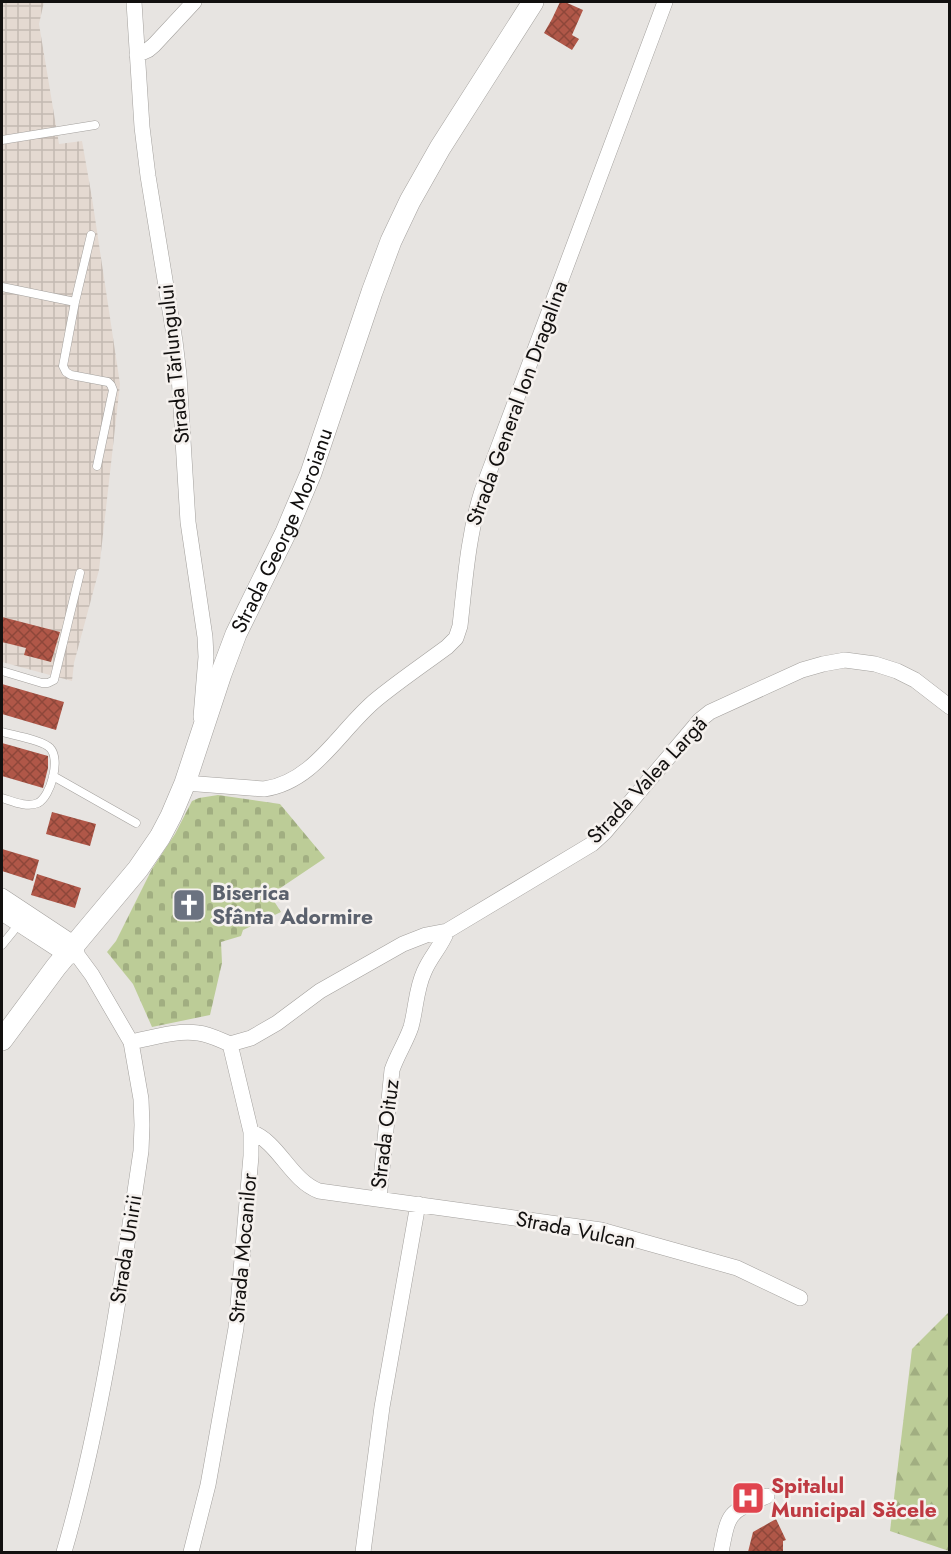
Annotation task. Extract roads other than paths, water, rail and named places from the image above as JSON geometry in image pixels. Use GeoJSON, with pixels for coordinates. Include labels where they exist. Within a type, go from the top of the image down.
{"type":"FeatureCollection","features":[{"type":"Feature","properties":{"kind":"main road","name":"Strada George Moroianu"},"geometry":{"type":"LineString","coordinates":[[3,1033],[72,952],[138,868],[151,851],[171,816],[185,783],[236,634],[286,531],[311,472],[391,241],[410,201],[440,148],[533,2]]}},
{"type":"Feature","properties":{"kind":"street","name":"Strada Tărlungului"},"geometry":{"type":"LineString","coordinates":[[134,2],[142,127],[179,375],[188,522],[205,637],[206,657],[201,722],[203,727]]}},
{"type":"Feature","properties":{"kind":"street"},"geometry":{"type":"LineString","coordinates":[[137,55],[148,51],[194,2]]}},
{"type":"Feature","properties":{"kind":"street","name":"Strada General Ion Dragalina"},"geometry":{"type":"LineString","coordinates":[[185,783],[264,789],[287,784],[328,751],[377,699],[456,638],[460,626],[470,534],[475,512],[665,2]]}},
{"type":"Feature","properties":{"kind":"street","name":"Strada Valea Largă"},"geometry":{"type":"LineString","coordinates":[[230,1044],[251,1038],[277,1023],[320,991],[403,944],[426,935],[447,931],[600,838],[700,720],[710,712],[802,670],[845,660],[875,664],[897,671],[915,680],[950,706]]}},
{"type":"Feature","properties":{"kind":"street"},"geometry":{"type":"LineString","coordinates":[[2,896],[72,952]]}},
{"type":"Feature","properties":{"kind":"street"},"geometry":{"type":"LineString","coordinates":[[2,913],[72,952]]}},
{"type":"Feature","properties":{"kind":"street","name":"Strada Oituz"},"geometry":{"type":"LineString","coordinates":[[250,1132],[263,1138],[305,1184],[312,1188],[318,1191],[379,1199],[392,1070],[411,1027],[423,973],[440,947],[447,931]]}},
{"type":"Feature","properties":{"kind":"street","name":"Strada Unirii"},"geometry":{"type":"LineString","coordinates":[[64,1552],[74,1521],[95,1431],[113,1338],[141,1151],[142,1125],[141,1099],[131,1042],[100,987],[72,952]]}},
{"type":"Feature","properties":{"kind":"street"},"geometry":{"type":"LineString","coordinates":[[131,1042],[188,1032],[200,1033],[230,1044]]}},
{"type":"Feature","properties":{"kind":"street","name":"Strada Mocanilor"},"geometry":{"type":"LineString","coordinates":[[191,1552],[208,1485],[236,1328],[251,1156],[250,1132],[230,1044]]}},
{"type":"Feature","properties":{"kind":"street","name":"Strada Vulcan"},"geometry":{"type":"LineString","coordinates":[[379,1199],[601,1230],[737,1268],[800,1298]]}},
{"type":"Feature","properties":{"kind":"street","name":"Strada Oituz"},"geometry":{"type":"LineString","coordinates":[[365,1550],[382,1407],[418,1204]]}},
{"type":"Feature","properties":{"kind":"street"},"geometry":{"type":"LineString","coordinates":[[721,1552],[731,1515],[739,1508],[767,1496]]}},
{"type":"Feature","properties":{"kind":"lane"},"geometry":{"type":"LineString","coordinates":[[2,140],[95,125]]}},
{"type":"Feature","properties":{"kind":"lane"},"geometry":{"type":"LineString","coordinates":[[91,235],[63,366],[71,375],[108,382],[113,390],[97,466]]}},
{"type":"Feature","properties":{"kind":"lane"},"geometry":{"type":"LineString","coordinates":[[2,287],[75,302]]}},
{"type":"Feature","properties":{"kind":"lane"},"geometry":{"type":"LineString","coordinates":[[2,671],[42,683],[54,680],[80,573]]}},
{"type":"Feature","properties":{"kind":"lane"},"geometry":{"type":"LineString","coordinates":[[2,732],[44,744],[51,748],[55,761],[50,789],[39,802],[26,804],[2,798]]}},
{"type":"Feature","properties":{"kind":"lane"},"geometry":{"type":"LineString","coordinates":[[53,776],[136,823]]}},
{"type":"Feature","properties":{"kind":"lane"},"geometry":{"type":"LineString","coordinates":[[2,945],[19,924]]}},
{"type":"Feature","properties":{"kind":"place","name":"Biserica Sfânta Adormire"},"geometry":{"type":"Point","coordinates":[189,905]}},
{"type":"Feature","properties":{"kind":"place","name":"Spitalul Municipal Săcele"},"geometry":{"type":"Point","coordinates":[748,1498]}}]}
